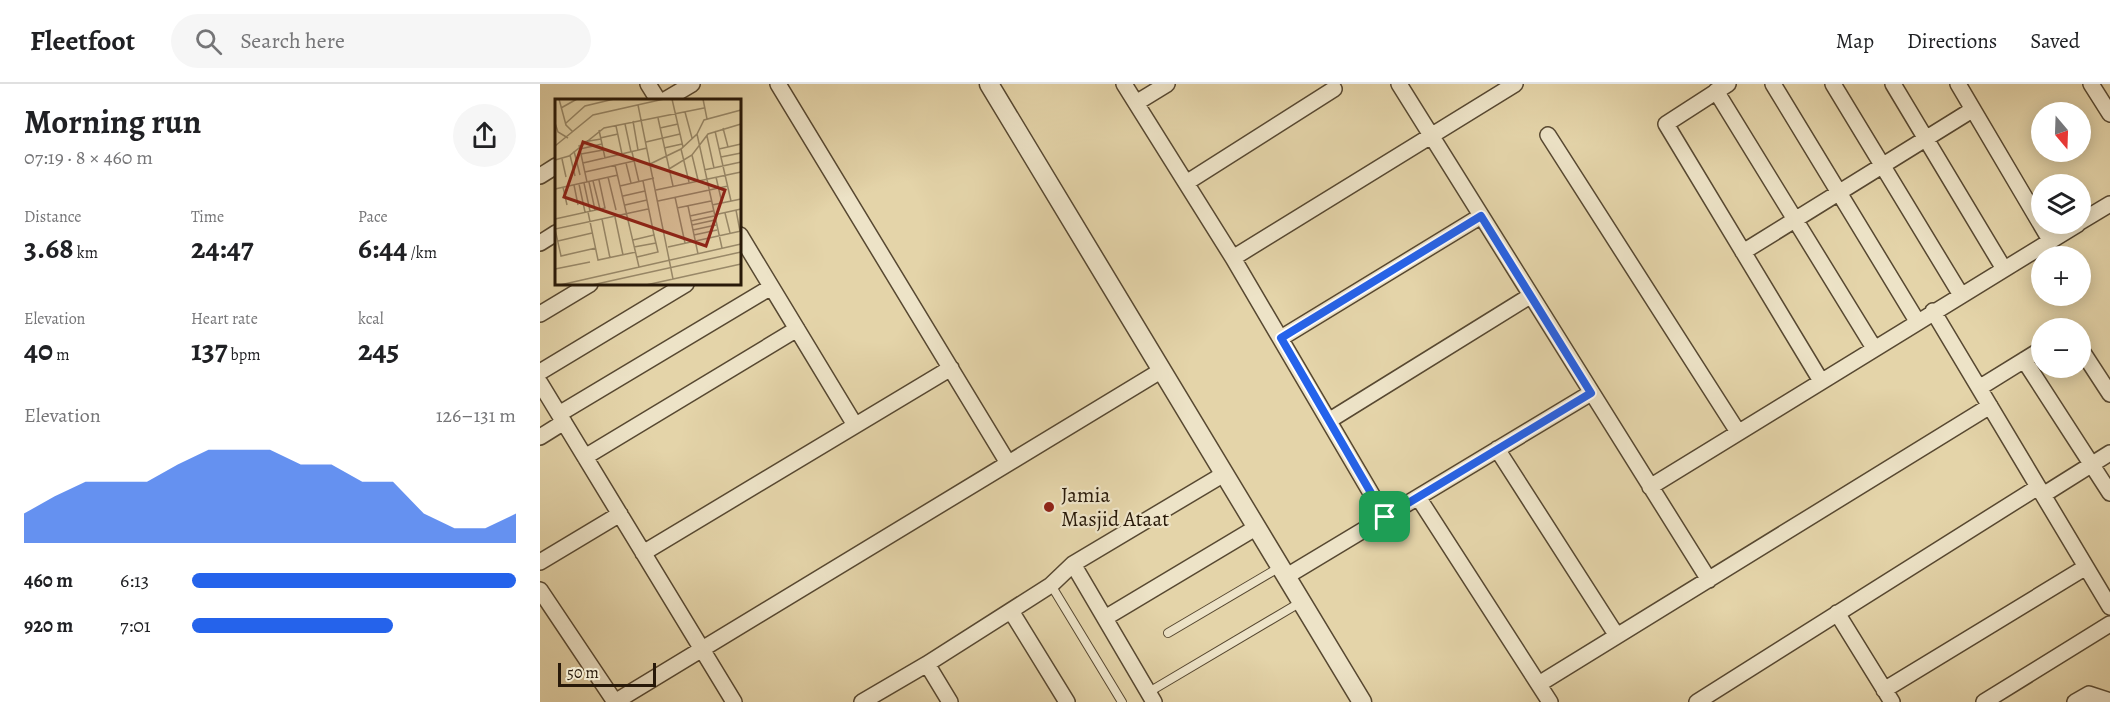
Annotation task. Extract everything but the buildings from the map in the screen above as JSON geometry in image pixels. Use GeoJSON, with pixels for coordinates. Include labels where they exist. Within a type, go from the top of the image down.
{"type":"FeatureCollection","features":[{"type":"Feature","properties":{"kind":"street"},"geometry":{"type":"LineString","coordinates":[[648,84],[657,99]]}},
{"type":"Feature","properties":{"kind":"street"},"geometry":{"type":"LineString","coordinates":[[667,99],[692,84]]}},
{"type":"Feature","properties":{"kind":"street"},"geometry":{"type":"LineString","coordinates":[[778,84],[1008,464]]}},
{"type":"Feature","properties":{"kind":"street"},"geometry":{"type":"LineString","coordinates":[[989,84],[1362,702]]}},
{"type":"Feature","properties":{"kind":"street"},"geometry":{"type":"LineString","coordinates":[[1124,84],[1233,258],[1385,517]]}},
{"type":"Feature","properties":{"kind":"street"},"geometry":{"type":"LineString","coordinates":[[1136,103],[1167,84]]}},
{"type":"Feature","properties":{"kind":"street"},"geometry":{"type":"LineString","coordinates":[[1399,84],[1709,580]]}},
{"type":"Feature","properties":{"kind":"street"},"geometry":{"type":"LineString","coordinates":[[1233,258],[1430,134],[1515,84]]}},
{"type":"Feature","properties":{"kind":"street"},"geometry":{"type":"LineString","coordinates":[[1773,84],[1917,321]]}},
{"type":"Feature","properties":{"kind":"street"},"geometry":{"type":"LineString","coordinates":[[1833,84],[1961,294]]}},
{"type":"Feature","properties":{"kind":"street"},"geometry":{"type":"LineString","coordinates":[[1893,84],[2004,269]]}},
{"type":"Feature","properties":{"kind":"street"},"geometry":{"type":"LineString","coordinates":[[1958,84],[2050,240]]}},
{"type":"Feature","properties":{"kind":"street"},"geometry":{"type":"LineString","coordinates":[[2091,84],[2110,114]]}},
{"type":"Feature","properties":{"kind":"street"},"geometry":{"type":"LineString","coordinates":[[1821,381],[1666,124],[1722,88],[1795,219],[1874,348]]}},
{"type":"Feature","properties":{"kind":"street"},"geometry":{"type":"LineString","coordinates":[[1186,183],[1334,89]]}},
{"type":"Feature","properties":{"kind":"street"},"geometry":{"type":"LineString","coordinates":[[1743,252],[1972,110]]}},
{"type":"Feature","properties":{"kind":"street"},"geometry":{"type":"LineString","coordinates":[[1548,135],[1738,432]]}},
{"type":"Feature","properties":{"kind":"street"},"geometry":{"type":"LineString","coordinates":[[540,176],[555,167]]}},
{"type":"Feature","properties":{"kind":"street"},"geometry":{"type":"LineString","coordinates":[[2091,216],[2110,204]]}},
{"type":"Feature","properties":{"kind":"street"},"geometry":{"type":"LineString","coordinates":[[1281,338],[1481,216]]}},
{"type":"Feature","properties":{"kind":"street"},"geometry":{"type":"LineString","coordinates":[[540,243],[555,234]]}},
{"type":"Feature","properties":{"kind":"street"},"geometry":{"type":"LineString","coordinates":[[1650,487],[2060,234]]}},
{"type":"Feature","properties":{"kind":"street"},"geometry":{"type":"LineString","coordinates":[[742,245],[771,286],[855,426]]}},
{"type":"Feature","properties":{"kind":"street"},"geometry":{"type":"LineString","coordinates":[[540,314],[588,285]]}},
{"type":"Feature","properties":{"kind":"street"},"geometry":{"type":"LineString","coordinates":[[540,372],[685,285]]}},
{"type":"Feature","properties":{"kind":"street"},"geometry":{"type":"LineString","coordinates":[[540,437],[561,418],[771,286]]}},
{"type":"Feature","properties":{"kind":"street"},"geometry":{"type":"LineString","coordinates":[[1330,420],[1530,296]]}},
{"type":"Feature","properties":{"kind":"street"},"geometry":{"type":"LineString","coordinates":[[1933,311],[2110,607]]}},
{"type":"Feature","properties":{"kind":"street"},"geometry":{"type":"LineString","coordinates":[[585,457],[796,329]]}},
{"type":"Feature","properties":{"kind":"street"},"geometry":{"type":"LineString","coordinates":[[1979,388],[2031,356]]}},
{"type":"Feature","properties":{"kind":"street"},"geometry":{"type":"LineString","coordinates":[[2024,360],[2110,492]]}},
{"type":"Feature","properties":{"kind":"street"},"geometry":{"type":"LineString","coordinates":[[2091,365],[2110,394]]}},
{"type":"Feature","properties":{"kind":"street"},"geometry":{"type":"LineString","coordinates":[[643,553],[951,368]]}},
{"type":"Feature","properties":{"kind":"street"},"geometry":{"type":"LineString","coordinates":[[540,590],[615,702],[1162,370]]}},
{"type":"Feature","properties":{"kind":"street"},"geometry":{"type":"LineString","coordinates":[[540,383],[734,702]]}},
{"type":"Feature","properties":{"kind":"street"},"geometry":{"type":"LineString","coordinates":[[1284,571],[1385,517],[1591,393]]}},
{"type":"Feature","properties":{"kind":"street"},"geometry":{"type":"LineString","coordinates":[[1539,684],[1990,406]]}},
{"type":"Feature","properties":{"kind":"street"},"geometry":{"type":"LineString","coordinates":[[1497,449],[1617,636]]}},
{"type":"Feature","properties":{"kind":"street"},"geometry":{"type":"LineString","coordinates":[[1697,702],[1837,613],[2040,491],[2110,453]]}},
{"type":"Feature","properties":{"kind":"street"},"geometry":{"type":"LineString","coordinates":[[862,702],[927,664],[1051,585],[1072,564],[1224,474]]}},
{"type":"Feature","properties":{"kind":"street"},"geometry":{"type":"LineString","coordinates":[[1418,497],[1550,702]]}},
{"type":"Feature","properties":{"kind":"street"},"geometry":{"type":"LineString","coordinates":[[540,562],[620,514]]}},
{"type":"Feature","properties":{"kind":"street"},"geometry":{"type":"LineString","coordinates":[[1105,618],[1257,527]]}},
{"type":"Feature","properties":{"kind":"street"},"geometry":{"type":"LineString","coordinates":[[1072,564],[1152,697]]}},
{"type":"Feature","properties":{"kind":"street"},"geometry":{"type":"LineString","coordinates":[[1837,613],[1888,696],[2086,567]]}},
{"type":"Feature","properties":{"kind":"street"},"geometry":{"type":"LineString","coordinates":[[1011,611],[1067,702]]}},
{"type":"Feature","properties":{"kind":"street"},"geometry":{"type":"LineString","coordinates":[[1984,702],[2110,624]]}},
{"type":"Feature","properties":{"kind":"street"},"geometry":{"type":"LineString","coordinates":[[927,664],[950,702]]}},
{"type":"Feature","properties":{"kind":"street"},"geometry":{"type":"LineString","coordinates":[[2075,702],[2089,694],[2110,701]]}},
{"type":"Feature","properties":{"kind":"lane"},"geometry":{"type":"LineString","coordinates":[[1168,633],[1284,571]]}},
{"type":"Feature","properties":{"kind":"lane"},"geometry":{"type":"LineString","coordinates":[[1051,585],[1122,702]]}},
{"type":"Feature","properties":{"kind":"lane"},"geometry":{"type":"LineString","coordinates":[[1152,697],[1302,601]]}},
{"type":"Feature","properties":{"kind":"place","name":"Jamia Masjid Ataat"},"geometry":{"type":"Point","coordinates":[1049,507]}},
{"type":"Feature","properties":{"kind":"route"},"geometry":{"type":"LineString","coordinates":[[1481,216],[1591,393],[1385,517],[1281,338],[1481,216]]}}]}
